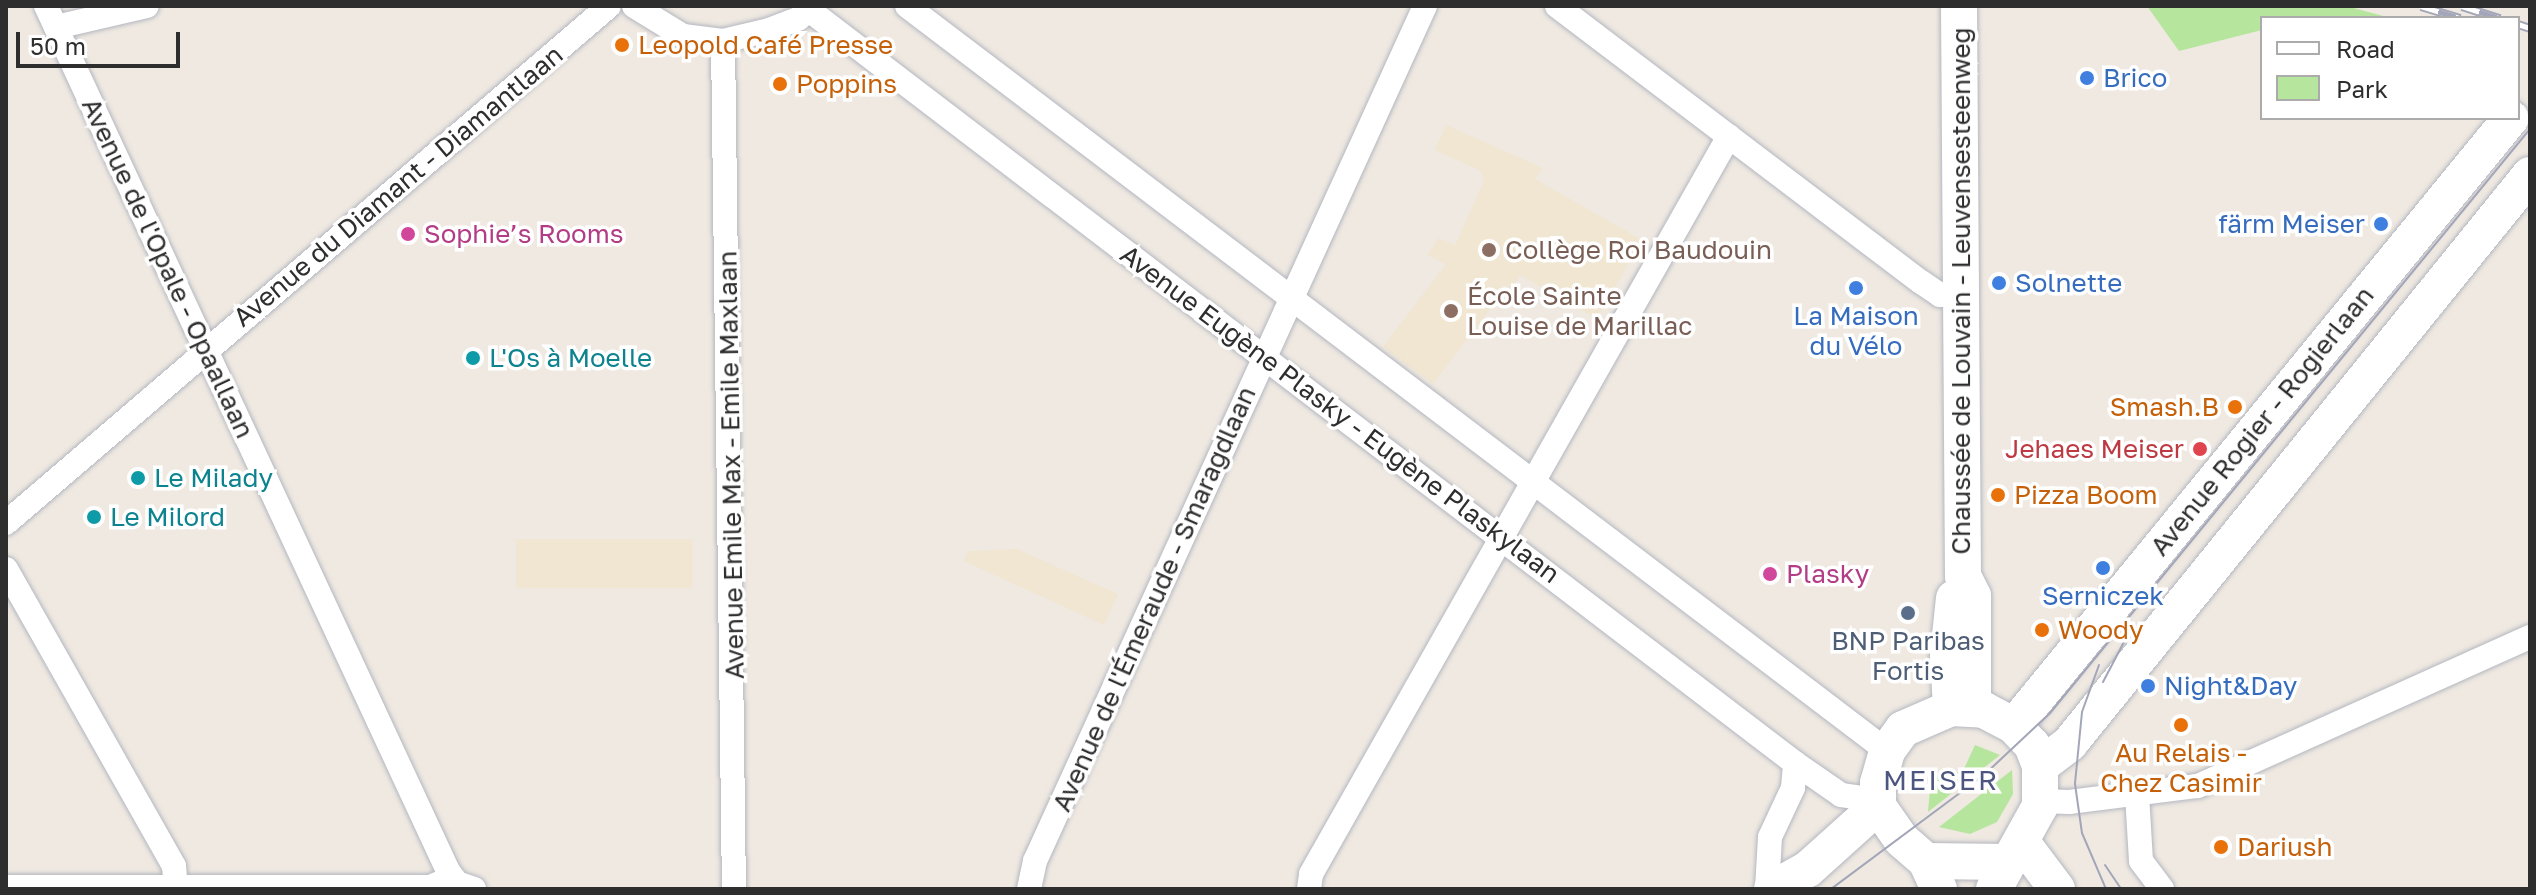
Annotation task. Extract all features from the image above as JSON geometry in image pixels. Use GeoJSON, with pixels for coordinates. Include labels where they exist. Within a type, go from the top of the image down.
{"type":"FeatureCollection","features":[{"type":"Feature","properties":{"kind":"street"},"geometry":{"type":"LineString","coordinates":[[51,16],[147,6]]}},
{"type":"Feature","properties":{"kind":"street","name":"Avenue du Diamant - Diamantlaan"},"geometry":{"type":"LineString","coordinates":[[6,523],[609,6]]}},
{"type":"Feature","properties":{"kind":"street"},"geometry":{"type":"LineString","coordinates":[[634,6],[683,36],[723,41],[758,34],[811,8]]}},
{"type":"Feature","properties":{"kind":"street"},"geometry":{"type":"LineString","coordinates":[[907,6],[1887,751]]}},
{"type":"Feature","properties":{"kind":"street","name":"Avenue de l'Émeraude - Smaragdlaan"},"geometry":{"type":"LineString","coordinates":[[1029,889],[1042,847],[1289,296],[1425,6]]}},
{"type":"Feature","properties":{"kind":"street"},"geometry":{"type":"LineString","coordinates":[[1557,6],[1940,295],[1961,295]]}},
{"type":"Feature","properties":{"kind":"street","name":"Chaussée de Louvain - Leuvensesteenweg"},"geometry":{"type":"LineString","coordinates":[[1959,6],[1963,576],[1954,596],[1948,655],[1962,708]]}},
{"type":"Feature","properties":{"kind":"street","name":"Avenue Eugène Plasky - Eugène Plaskylaan"},"geometry":{"type":"LineString","coordinates":[[811,8],[1795,763],[1841,795],[1878,803]]}},
{"type":"Feature","properties":{"kind":"street","name":"Avenue de l'Opale - Opaallaan"},"geometry":{"type":"LineString","coordinates":[[51,16],[456,886]]}},
{"type":"Feature","properties":{"kind":"street","name":"Avenue Emile Max - Emile Maxlaan"},"geometry":{"type":"LineString","coordinates":[[723,41],[734,889]]}},
{"type":"Feature","properties":{"kind":"street","name":"Avenue Rogier - Rogierlaan"},"geometry":{"type":"LineString","coordinates":[[2014,726],[2509,120]]}},
{"type":"Feature","properties":{"kind":"street"},"geometry":{"type":"LineString","coordinates":[[1309,889],[1311,874],[1729,136]]}},
{"type":"Feature","properties":{"kind":"street","name":"Avenue Rogier - Rogierlaan"},"geometry":{"type":"LineString","coordinates":[[2041,783],[2070,743],[2530,175]]}},
{"type":"Feature","properties":{"kind":"street"},"geometry":{"type":"LineString","coordinates":[[6,569],[174,866],[176,888]]}},
{"type":"Feature","properties":{"kind":"street"},"geometry":{"type":"LineString","coordinates":[[2041,783],[2137,794],[2198,786],[2530,637]]}},
{"type":"Feature","properties":{"kind":"street"},"geometry":{"type":"LineString","coordinates":[[1795,763],[1793,788],[1778,811],[1769,882],[1808,869],[1878,803],[1887,751],[1903,729],[1962,708],[2014,726],[2032,745],[2041,783],[2007,864]]}},
{"type":"Feature","properties":{"kind":"street"},"geometry":{"type":"LineString","coordinates":[[1793,788],[1822,781]]}},
{"type":"Feature","properties":{"kind":"street"},"geometry":{"type":"LineString","coordinates":[[2137,794],[2141,861],[2162,889]]}},
{"type":"Feature","properties":{"kind":"street"},"geometry":{"type":"LineString","coordinates":[[1878,803],[1901,839],[1932,875],[2007,864],[2057,889]]}},
{"type":"Feature","properties":{"kind":"street"},"geometry":{"type":"LineString","coordinates":[[6,887],[456,886]]}},
{"type":"Feature","properties":{"kind":"shaded area"},"geometry":{"type":"Polygon","coordinates":[[[1446,125],[1543,168],[1535,179],[1642,240],[1597,319],[1520,275],[1512,289],[1502,284],[1504,291],[1433,384],[1383,347],[1446,264],[1427,255],[1439,238],[1455,245],[1484,181],[1481,171],[1435,150],[1446,125]]]}},
{"type":"Feature","properties":{"kind":"shaded area"},"geometry":{"type":"Polygon","coordinates":[[[516,539],[692,539],[692,588],[516,588],[516,539]]]}},
{"type":"Feature","properties":{"kind":"shaded area"},"geometry":{"type":"Polygon","coordinates":[[[1017,549],[1118,594],[1104,625],[964,561],[968,551],[1017,549]]]}},
{"type":"Feature","properties":{"kind":"green space"},"geometry":{"type":"Polygon","coordinates":[[[2147,6],[2346,6],[2383,16],[2260,16],[2260,31],[2179,51],[2147,6]]]}},
{"type":"Feature","properties":{"kind":"green space"},"geometry":{"type":"Polygon","coordinates":[[[1975,745],[2000,755],[1928,812],[1931,777],[1963,771],[1975,745]]]}},
{"type":"Feature","properties":{"kind":"green space"},"geometry":{"type":"Polygon","coordinates":[[[2012,770],[2013,794],[1997,822],[1970,834],[1939,827],[2012,770]]]}},
{"type":"Feature","properties":{"kind":"tram line"},"geometry":{"type":"LineString","coordinates":[[1831,889],[1984,775],[2050,713],[2530,129]]}},
{"type":"Feature","properties":{"kind":"tram line"},"geometry":{"type":"LineString","coordinates":[[2103,682],[2127,636]]}},
{"type":"Feature","properties":{"kind":"tram line"},"geometry":{"type":"LineString","coordinates":[[2099,665],[2082,712],[2075,784],[2082,833],[2106,889]]}},
{"type":"Feature","properties":{"kind":"tram line"},"geometry":{"type":"LineString","coordinates":[[2105,865],[2121,889]]}},
{"type":"Feature","properties":{"kind":"railway"},"geometry":{"type":"LineString","coordinates":[[2421,6],[2454,16]]}},
{"type":"Feature","properties":{"kind":"railway"},"geometry":{"type":"LineString","coordinates":[[2462,6],[2494,16]]}},
{"type":"Feature","properties":{"kind":"railway"},"geometry":{"type":"LineString","coordinates":[[2520,25],[2530,28]]}},
{"type":"Feature","properties":{"kind":"place","name":"Leopold Café Presse"},"geometry":{"type":"Point","coordinates":[622,45]}},
{"type":"Feature","properties":{"kind":"place","name":"Brico"},"geometry":{"type":"Point","coordinates":[2087,78]}},
{"type":"Feature","properties":{"kind":"place","name":"Poppins"},"geometry":{"type":"Point","coordinates":[780,84]}},
{"type":"Feature","properties":{"kind":"place","name":"färm Meiser"},"geometry":{"type":"Point","coordinates":[2381,224]}},
{"type":"Feature","properties":{"kind":"place","name":"Sophie’s Rooms"},"geometry":{"type":"Point","coordinates":[408,234]}},
{"type":"Feature","properties":{"kind":"place","name":"Collège Roi Baudouin"},"geometry":{"type":"Point","coordinates":[1489,250]}},
{"type":"Feature","properties":{"kind":"place","name":"Solnette"},"geometry":{"type":"Point","coordinates":[1999,283]}},
{"type":"Feature","properties":{"kind":"place","name":"La Maison du Vélo"},"geometry":{"type":"Point","coordinates":[1856,288]}},
{"type":"Feature","properties":{"kind":"place","name":"École Sainte Louise de Marillac"},"geometry":{"type":"Point","coordinates":[1451,311]}},
{"type":"Feature","properties":{"kind":"place","name":"L'Os à Moelle"},"geometry":{"type":"Point","coordinates":[473,358]}},
{"type":"Feature","properties":{"kind":"place","name":"Smash.B"},"geometry":{"type":"Point","coordinates":[2235,407]}},
{"type":"Feature","properties":{"kind":"place","name":"Jehaes Meiser"},"geometry":{"type":"Point","coordinates":[2200,449]}},
{"type":"Feature","properties":{"kind":"place","name":"Le Milady"},"geometry":{"type":"Point","coordinates":[138,478]}},
{"type":"Feature","properties":{"kind":"place","name":"Pizza Boom"},"geometry":{"type":"Point","coordinates":[1998,495]}},
{"type":"Feature","properties":{"kind":"place","name":"Le Milord"},"geometry":{"type":"Point","coordinates":[94,517]}},
{"type":"Feature","properties":{"kind":"place","name":"Serniczek"},"geometry":{"type":"Point","coordinates":[2103,568]}},
{"type":"Feature","properties":{"kind":"place","name":"Plasky"},"geometry":{"type":"Point","coordinates":[1770,574]}},
{"type":"Feature","properties":{"kind":"place","name":"BNP Paribas Fortis"},"geometry":{"type":"Point","coordinates":[1908,613]}},
{"type":"Feature","properties":{"kind":"place","name":"Woody"},"geometry":{"type":"Point","coordinates":[2042,630]}},
{"type":"Feature","properties":{"kind":"place","name":"Night&Day"},"geometry":{"type":"Point","coordinates":[2148,686]}},
{"type":"Feature","properties":{"kind":"place","name":"Au Relais - Chez Casimir"},"geometry":{"type":"Point","coordinates":[2181,725]}},
{"type":"Feature","properties":{"kind":"place","name":"Dariush"},"geometry":{"type":"Point","coordinates":[2221,847]}},
{"type":"Feature","properties":{"kind":"district","name":"MEISER"},"geometry":{"type":"Point","coordinates":[1941,780]}}]}
